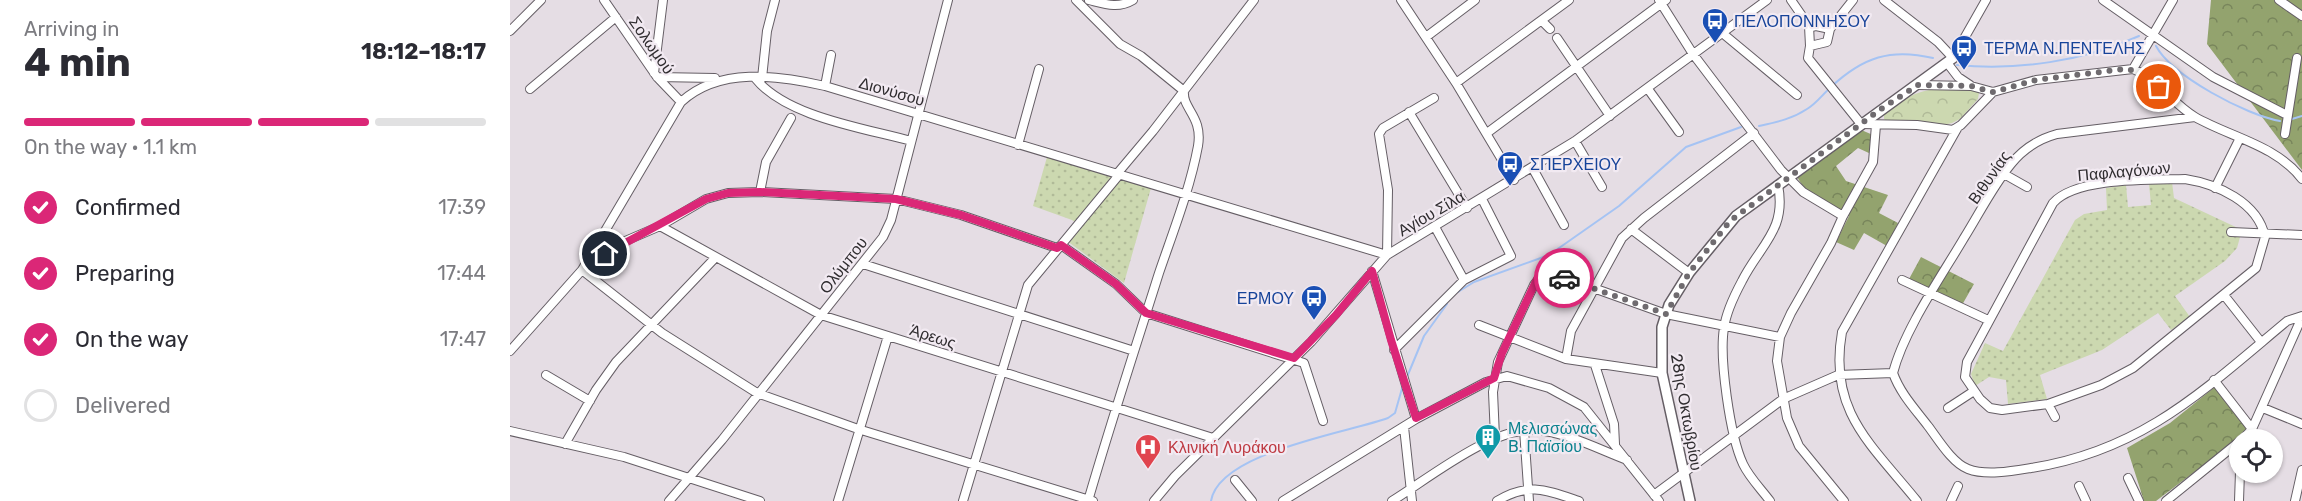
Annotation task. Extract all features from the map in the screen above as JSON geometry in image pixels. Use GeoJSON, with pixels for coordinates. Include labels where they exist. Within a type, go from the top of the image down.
{"type":"FeatureCollection","features":[{"type":"Feature","properties":{"kind":"main road","name":"28ης Οκτωβρίου"},"geometry":{"type":"LineString","coordinates":[[1690,501],[1682,474],[1662,373],[1661,338],[1666,314],[1689,273],[1730,221],[1951,61]]}},
{"type":"Feature","properties":{"kind":"street"},"geometry":{"type":"LineString","coordinates":[[510,31],[541,0]]}},
{"type":"Feature","properties":{"kind":"street","name":"Σολωμού"},"geometry":{"type":"LineString","coordinates":[[604,0],[655,75],[681,102]]}},
{"type":"Feature","properties":{"kind":"street"},"geometry":{"type":"LineString","coordinates":[[663,0],[655,75],[726,78]]}},
{"type":"Feature","properties":{"kind":"street"},"geometry":{"type":"LineString","coordinates":[[776,0],[758,78],[768,91],[796,107],[911,141]]}},
{"type":"Feature","properties":{"kind":"street","name":"Ολύμπου"},"geometry":{"type":"LineString","coordinates":[[669,501],[690,478],[883,237],[891,220],[948,0]]}},
{"type":"Feature","properties":{"kind":"street"},"geometry":{"type":"LineString","coordinates":[[1076,0],[1120,44],[1142,56],[1184,91],[1185,101],[1197,121],[1199,134],[1185,194],[1146,313],[1134,351],[1115,406],[1090,501],[858,429],[757,393],[654,325],[582,270],[623,242],[660,226],[706,199],[728,193],[760,192],[896,199],[961,215],[1059,247],[1116,284],[1146,313],[1304,363],[1323,421]]}},
{"type":"Feature","properties":{"kind":"street"},"geometry":{"type":"LineString","coordinates":[[1089,0],[1115,6],[1124,5],[1133,0]]}},
{"type":"Feature","properties":{"kind":"street"},"geometry":{"type":"LineString","coordinates":[[963,501],[1032,279],[1184,91],[1254,0]]}},
{"type":"Feature","properties":{"kind":"street"},"geometry":{"type":"LineString","coordinates":[[1401,0],[1514,180]]}},
{"type":"Feature","properties":{"kind":"street"},"geometry":{"type":"LineString","coordinates":[[1426,37],[1475,0]]}},
{"type":"Feature","properties":{"kind":"street"},"geometry":{"type":"LineString","coordinates":[[1455,83],[1569,0]]}},
{"type":"Feature","properties":{"kind":"street","name":"Αγίου Σίλα"},"geometry":{"type":"LineString","coordinates":[[1154,501],[1213,438],[1336,315],[1387,255],[1575,141],[1767,0]]}},
{"type":"Feature","properties":{"kind":"street"},"geometry":{"type":"LineString","coordinates":[[1791,0],[1809,28],[1809,61],[1862,124],[1917,125],[1943,129],[1958,127]]}},
{"type":"Feature","properties":{"kind":"street"},"geometry":{"type":"LineString","coordinates":[[1810,46],[1827,42],[1831,34],[1830,29],[1853,0]]}},
{"type":"Feature","properties":{"kind":"street"},"geometry":{"type":"LineString","coordinates":[[1884,0],[1938,42],[1951,61],[1958,77],[1971,86]]}},
{"type":"Feature","properties":{"kind":"street"},"geometry":{"type":"LineString","coordinates":[[1951,61],[1986,0]]}},
{"type":"Feature","properties":{"kind":"street"},"geometry":{"type":"LineString","coordinates":[[2103,0],[2224,84],[2287,116]]}},
{"type":"Feature","properties":{"kind":"street"},"geometry":{"type":"LineString","coordinates":[[2133,69],[2173,0]]}},
{"type":"Feature","properties":{"kind":"street"},"geometry":{"type":"LineString","coordinates":[[2279,0],[2302,16]]}},
{"type":"Feature","properties":{"kind":"street"},"geometry":{"type":"LineString","coordinates":[[1486,134],[1662,1],[1694,54],[1789,178],[1803,192],[1843,216]]}},
{"type":"Feature","properties":{"kind":"street"},"geometry":{"type":"LineString","coordinates":[[530,89],[616,17]]}},
{"type":"Feature","properties":{"kind":"street"},"geometry":{"type":"LineString","coordinates":[[1542,21],[1550,29]]}},
{"type":"Feature","properties":{"kind":"street"},"geometry":{"type":"LineString","coordinates":[[1809,28],[1816,26],[1830,29]]}},
{"type":"Feature","properties":{"kind":"street"},"geometry":{"type":"LineString","coordinates":[[1721,32],[1797,95]]}},
{"type":"Feature","properties":{"kind":"street"},"geometry":{"type":"LineString","coordinates":[[1557,38],[1611,116]]}},
{"type":"Feature","properties":{"kind":"street"},"geometry":{"type":"LineString","coordinates":[[825,86],[831,55]]}},
{"type":"Feature","properties":{"kind":"street"},"geometry":{"type":"LineString","coordinates":[[2285,134],[2297,58]]}},
{"type":"Feature","properties":{"kind":"street"},"geometry":{"type":"LineString","coordinates":[[1018,145],[1039,69]]}},
{"type":"Feature","properties":{"kind":"street"},"geometry":{"type":"LineString","coordinates":[[1917,501],[1856,425],[1847,408],[1838,375],[1842,332],[1958,127],[1993,92],[2036,80],[2133,69],[2145,75],[2195,117],[2282,158],[2302,179]]}},
{"type":"Feature","properties":{"kind":"street","name":"Διονύσου"},"geometry":{"type":"LineString","coordinates":[[511,349],[582,270],[681,102],[699,87],[726,78],[795,80],[825,86],[918,112],[1018,145],[1387,255]]}},
{"type":"Feature","properties":{"kind":"street"},"geometry":{"type":"LineString","coordinates":[[1918,85],[1971,86],[1993,92]]}},
{"type":"Feature","properties":{"kind":"street"},"geometry":{"type":"LineString","coordinates":[[1648,89],[1679,132]]}},
{"type":"Feature","properties":{"kind":"street"},"geometry":{"type":"LineString","coordinates":[[1387,255],[1387,179],[1379,139],[1383,128],[1434,98]]}},
{"type":"Feature","properties":{"kind":"street"},"geometry":{"type":"LineString","coordinates":[[1409,112],[1467,208]]}},
{"type":"Feature","properties":{"kind":"street","name":"Βιθυνίας"},"geometry":{"type":"LineString","coordinates":[[1893,373],[1896,361],[1931,294],[2004,174],[2028,148],[2038,140],[2057,134],[2195,117]]}},
{"type":"Feature","properties":{"kind":"street"},"geometry":{"type":"LineString","coordinates":[[760,192],[766,162],[790,118]]}},
{"type":"Feature","properties":{"kind":"street"},"geometry":{"type":"LineString","coordinates":[[1840,500],[1798,446],[1783,399],[1777,361],[1780,337],[1873,162],[1876,125]]}},
{"type":"Feature","properties":{"kind":"street"},"geometry":{"type":"LineString","coordinates":[[1566,358],[1571,331],[1622,238],[1630,229],[1754,133]]}},
{"type":"Feature","properties":{"kind":"street"},"geometry":{"type":"LineString","coordinates":[[2215,188],[2240,138]]}},
{"type":"Feature","properties":{"kind":"street"},"geometry":{"type":"LineString","coordinates":[[1575,141],[1602,187]]}},
{"type":"Feature","properties":{"kind":"street"},"geometry":{"type":"LineString","coordinates":[[1532,167],[1564,225]]}},
{"type":"Feature","properties":{"kind":"street"},"geometry":{"type":"LineString","coordinates":[[2004,174],[2026,187]]}},
{"type":"Feature","properties":{"kind":"street","name":"Παφλαγόνων"},"geometry":{"type":"LineString","coordinates":[[1974,391],[1965,377],[1967,362],[2036,230],[2058,196],[2082,186],[2185,179],[2215,188],[2244,203],[2258,219],[2265,233]]}},
{"type":"Feature","properties":{"kind":"street"},"geometry":{"type":"LineString","coordinates":[[1770,501],[1743,465],[1734,433],[1722,358],[1724,326],[1742,280],[1767,243],[1778,220],[1780,205],[1778,185]]}},
{"type":"Feature","properties":{"kind":"street"},"geometry":{"type":"LineString","coordinates":[[1394,350],[1464,280],[1511,256],[1482,199]]}},
{"type":"Feature","properties":{"kind":"street","name":"Άρεως"},"geometry":{"type":"LineString","coordinates":[[660,226],[821,315],[1213,438]]}},
{"type":"Feature","properties":{"kind":"street"},"geometry":{"type":"LineString","coordinates":[[1435,227],[1464,280]]}},
{"type":"Feature","properties":{"kind":"street"},"geometry":{"type":"LineString","coordinates":[[1630,229],[1689,273]]}},
{"type":"Feature","properties":{"kind":"street"},"geometry":{"type":"LineString","coordinates":[[2231,232],[2302,235]]}},
{"type":"Feature","properties":{"kind":"street"},"geometry":{"type":"LineString","coordinates":[[1948,408],[1974,391],[1990,408],[2013,409],[2048,404],[2101,385],[2133,368],[2256,268],[2262,253],[2265,233]]}},
{"type":"Feature","properties":{"kind":"street"},"geometry":{"type":"LineString","coordinates":[[565,444],[590,400],[616,362],[654,325],[715,258]]}},
{"type":"Feature","properties":{"kind":"street"},"geometry":{"type":"LineString","coordinates":[[863,264],[1134,351]]}},
{"type":"Feature","properties":{"kind":"street"},"geometry":{"type":"LineString","coordinates":[[1372,271],[1416,418]]}},
{"type":"Feature","properties":{"kind":"street"},"geometry":{"type":"LineString","coordinates":[[1496,437],[1494,378],[1508,338],[1538,277],[1548,273],[1666,314],[1780,337]]}},
{"type":"Feature","properties":{"kind":"street"},"geometry":{"type":"LineString","coordinates":[[1902,280],[1989,320]]}},
{"type":"Feature","properties":{"kind":"street"},"geometry":{"type":"LineString","coordinates":[[2224,295],[2261,342]]}},
{"type":"Feature","properties":{"kind":"street"},"geometry":{"type":"LineString","coordinates":[[2214,380],[2252,429],[2302,316]]}},
{"type":"Feature","properties":{"kind":"street"},"geometry":{"type":"LineString","coordinates":[[1283,501],[1416,418],[1494,378],[1514,376],[1574,400],[1584,407],[1629,460],[1656,498],[1734,433],[1783,399],[1838,375],[1893,373],[1903,394],[1945,447],[1966,469],[1983,472],[2023,470],[2070,462],[2138,435],[2174,412],[2287,321],[2302,316]]}},
{"type":"Feature","properties":{"kind":"street"},"geometry":{"type":"LineString","coordinates":[[1479,325],[1508,338],[1566,358],[1595,365],[1662,373]]}},
{"type":"Feature","properties":{"kind":"street"},"geometry":{"type":"LineString","coordinates":[[838,501],[888,336]]}},
{"type":"Feature","properties":{"kind":"street"},"geometry":{"type":"LineString","coordinates":[[1595,365],[1614,424],[1616,444]]}},
{"type":"Feature","properties":{"kind":"street"},"geometry":{"type":"LineString","coordinates":[[546,375],[590,400]]}},
{"type":"Feature","properties":{"kind":"street"},"geometry":{"type":"LineString","coordinates":[[2048,404],[2055,417]]}},
{"type":"Feature","properties":{"kind":"street"},"geometry":{"type":"LineString","coordinates":[[2263,408],[2302,424]]}},
{"type":"Feature","properties":{"kind":"street"},"geometry":{"type":"LineString","coordinates":[[1404,427],[1412,501]]}},
{"type":"Feature","properties":{"kind":"street"},"geometry":{"type":"LineString","coordinates":[[1392,501],[1496,437],[1524,430],[1556,434],[1629,460]]}},
{"type":"Feature","properties":{"kind":"street"},"geometry":{"type":"LineString","coordinates":[[1524,430],[1529,501]]}},
{"type":"Feature","properties":{"kind":"street"},"geometry":{"type":"LineString","coordinates":[[510,431],[624,457],[760,501]]}},
{"type":"Feature","properties":{"kind":"street"},"geometry":{"type":"LineString","coordinates":[[2166,501],[2229,449]]}},
{"type":"Feature","properties":{"kind":"street"},"geometry":{"type":"LineString","coordinates":[[2295,501],[2302,470]]}},
{"type":"Feature","properties":{"kind":"street"},"geometry":{"type":"LineString","coordinates":[[2128,478],[2139,501]]}},
{"type":"Feature","properties":{"kind":"street"},"geometry":{"type":"LineString","coordinates":[[1235,480],[1252,501]]}},
{"type":"Feature","properties":{"kind":"street"},"geometry":{"type":"LineString","coordinates":[[2239,501],[2240,483]]}},
{"type":"Feature","properties":{"kind":"street"},"geometry":{"type":"LineString","coordinates":[[1952,501],[1958,486]]}},
{"type":"Feature","properties":{"kind":"street"},"geometry":{"type":"LineString","coordinates":[[2079,486],[2086,501]]}},
{"type":"Feature","properties":{"kind":"street"},"geometry":{"type":"LineString","coordinates":[[1497,501],[1512,492],[1528,489],[1548,491],[1579,501]]}},
{"type":"Feature","properties":{"kind":"street"},"geometry":{"type":"LineString","coordinates":[[2180,501],[2181,489]]}},
{"type":"Feature","properties":{"kind":"green space"},"geometry":{"type":"Polygon","coordinates":[[[2211,0],[2302,0],[2302,170],[2207,44],[2211,0]]]}},
{"type":"Feature","properties":{"kind":"green space"},"geometry":{"type":"Polygon","coordinates":[[[1936,89],[1974,89],[1979,93],[1978,99],[1960,119],[1952,123],[1943,125],[1913,121],[1889,123],[1884,119],[1884,113],[1911,96],[1936,89]]]}},
{"type":"Feature","properties":{"kind":"green space"},"geometry":{"type":"Polygon","coordinates":[[[1859,129],[1873,135],[1871,154],[1858,148],[1836,166],[1846,181],[1888,195],[1879,213],[1898,223],[1887,246],[1864,233],[1854,250],[1836,242],[1849,216],[1806,191],[1797,177],[1859,129]]]}},
{"type":"Feature","properties":{"kind":"green space"},"geometry":{"type":"Polygon","coordinates":[[[1047,157],[1151,188],[1124,283],[1067,241],[1079,225],[1072,220],[1033,206],[1047,157]]]}},
{"type":"Feature","properties":{"kind":"green space"},"geometry":{"type":"Polygon","coordinates":[[[2172,182],[2174,198],[2242,230],[2237,248],[2225,261],[2175,296],[2190,317],[2171,330],[2158,313],[2102,350],[2040,375],[2047,399],[2008,404],[2006,380],[1989,377],[1975,386],[1971,374],[1985,343],[2003,351],[2075,220],[2084,214],[2107,210],[2106,188],[2126,185],[2128,207],[2151,205],[2149,184],[2172,182]]]}},
{"type":"Feature","properties":{"kind":"green space"},"geometry":{"type":"Polygon","coordinates":[[[1921,257],[1974,284],[1962,305],[1909,279],[1921,257]]]}},
{"type":"Feature","properties":{"kind":"green space"},"geometry":{"type":"Polygon","coordinates":[[[2216,386],[2248,427],[2229,429],[2229,445],[2226,448],[2156,501],[2144,501],[2127,448],[2170,423],[2216,386]]]}},
{"type":"Feature","properties":{"kind":"waterway"},"geometry":{"type":"LineString","coordinates":[[1957,65],[2003,67],[2050,62],[2096,52],[2139,36]]}},
{"type":"Feature","properties":{"kind":"waterway"},"geometry":{"type":"LineString","coordinates":[[2156,46],[2177,70],[2211,92],[2249,111],[2280,121]]}},
{"type":"Feature","properties":{"kind":"waterway"},"geometry":{"type":"LineString","coordinates":[[1759,126],[1784,120],[1801,112],[1843,77],[1866,62],[1904,54],[1933,58]]}},
{"type":"Feature","properties":{"kind":"waterway"},"geometry":{"type":"LineString","coordinates":[[2292,119],[2302,116]]}},
{"type":"Feature","properties":{"kind":"waterway"},"geometry":{"type":"LineString","coordinates":[[1458,292],[1474,282],[1549,255],[1619,206],[1686,147],[1741,127]]}},
{"type":"Feature","properties":{"kind":"waterway"},"geometry":{"type":"LineString","coordinates":[[1407,377],[1424,336],[1447,304]]}},
{"type":"Feature","properties":{"kind":"waterway"},"geometry":{"type":"LineString","coordinates":[[1211,501],[1219,484],[1236,469],[1260,457],[1316,438],[1388,418],[1395,413],[1403,385]]}},
{"type":"Feature","properties":{"kind":"way so far"},"geometry":{"type":"LineString","coordinates":[[1564,278],[1666,314],[1672,299],[1689,273],[1730,221],[1881,109],[1918,85],[1971,86],[1993,92],[2036,80],[2104,70],[2133,69],[2145,75],[2159,87]]}},
{"type":"Feature","properties":{"kind":"place","name":"ΠΕΛΟΠΟΝΝΗΣΟΥ"},"geometry":{"type":"Point","coordinates":[1715,44]}},
{"type":"Feature","properties":{"kind":"place","name":"ΤΕΡΜΑ Ν.ΠΕΝΤΕΛΗΣ"},"geometry":{"type":"Point","coordinates":[1964,71]}},
{"type":"Feature","properties":{"kind":"place","name":"ΣΠΕΡΧΕΙΟΥ"},"geometry":{"type":"Point","coordinates":[1510,187]}},
{"type":"Feature","properties":{"kind":"place","name":"ΕΡΜΟΥ"},"geometry":{"type":"Point","coordinates":[1314,321]}},
{"type":"Feature","properties":{"kind":"place","name":"Μελισσώνας B. Παϊσίου"},"geometry":{"type":"Point","coordinates":[1488,460]}},
{"type":"Feature","properties":{"kind":"place","name":"Κλινική Λυράκου"},"geometry":{"type":"Point","coordinates":[1148,470]}},
{"type":"Feature","properties":{"kind":"route"},"geometry":{"type":"LineString","coordinates":[[605,254],[623,242],[660,226],[706,199],[728,193],[760,192],[896,199],[961,215],[1057,248],[1061,245],[1129,294],[1146,313],[1294,358],[1336,315],[1372,271],[1416,418],[1494,378],[1498,362],[1538,277],[1548,273],[1564,278]]}}]}
